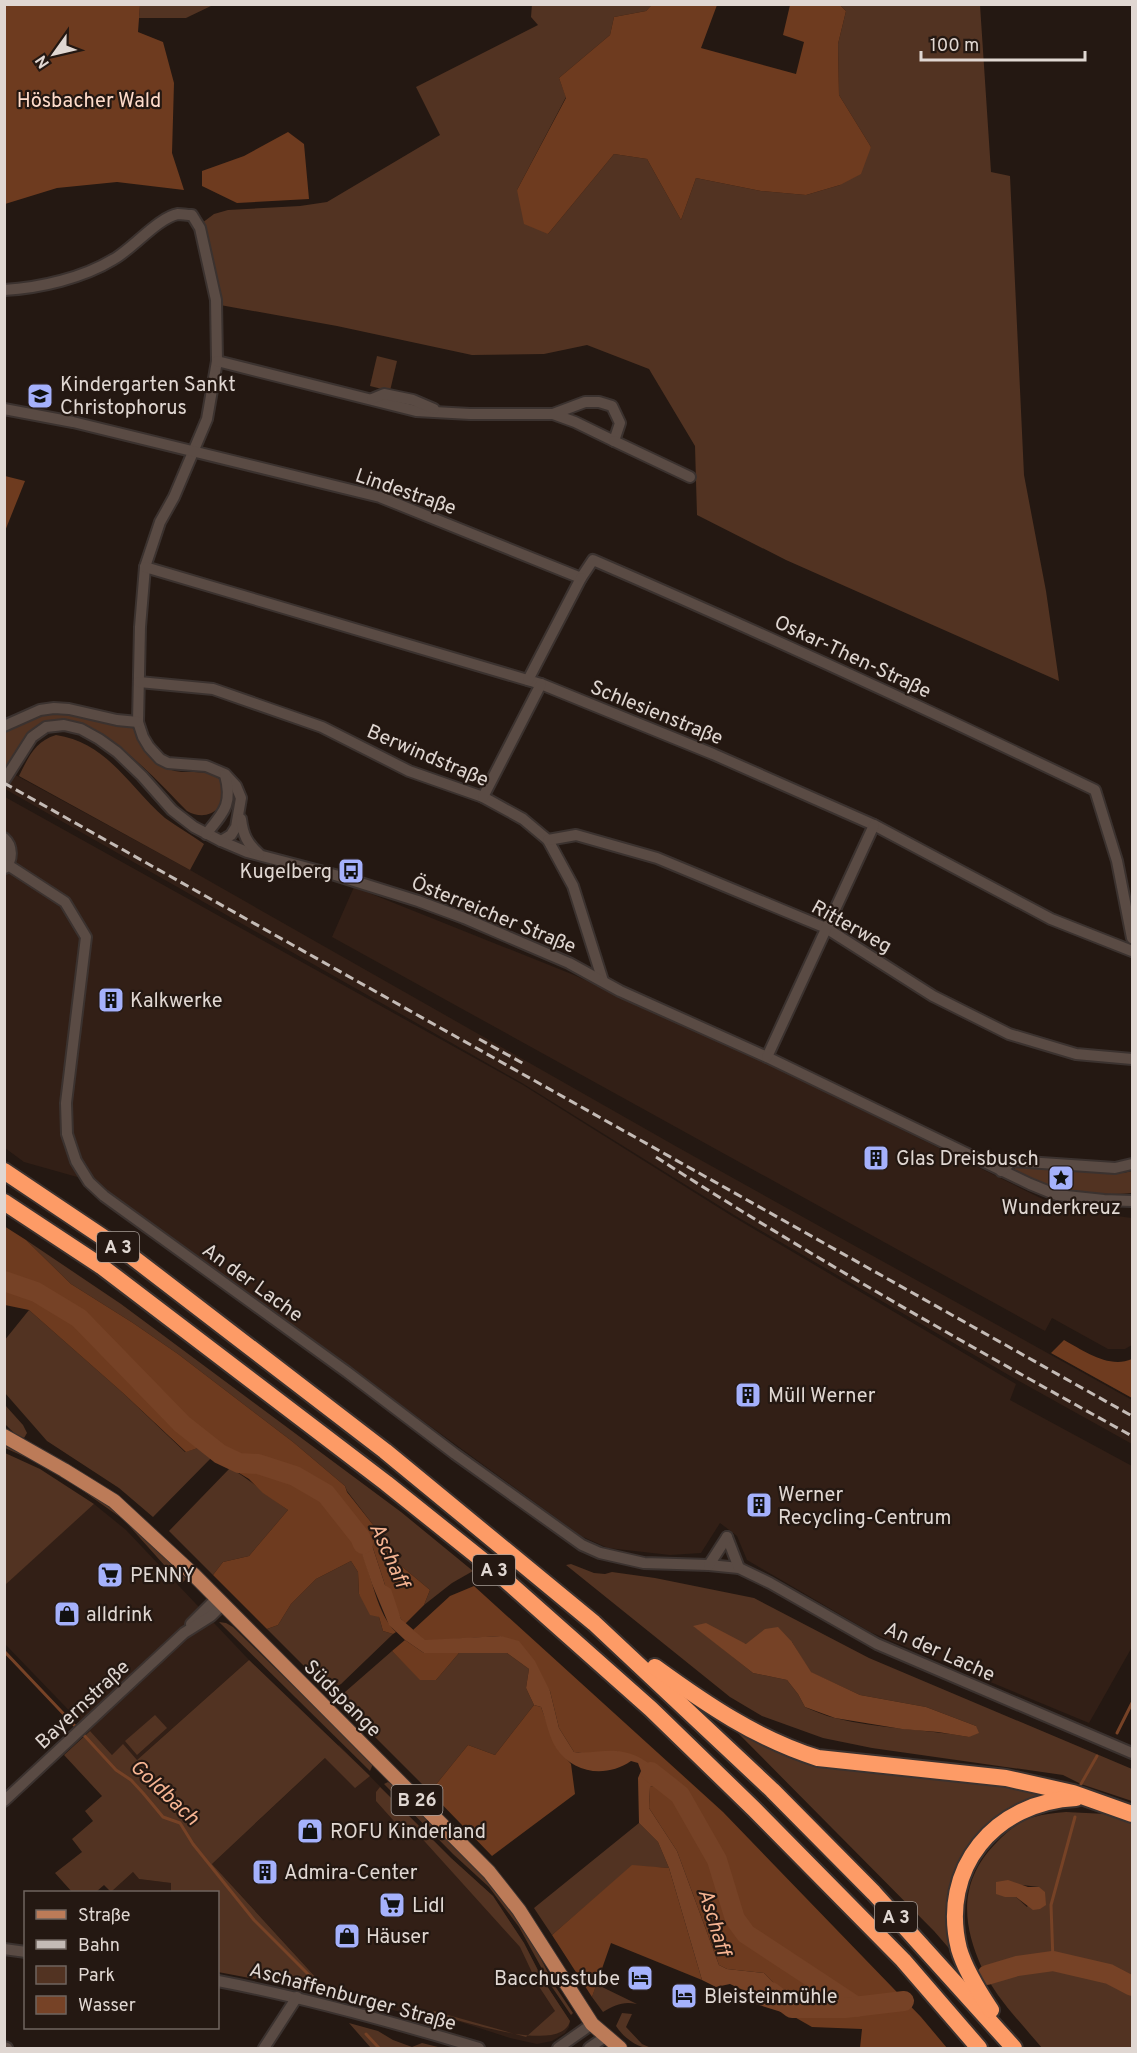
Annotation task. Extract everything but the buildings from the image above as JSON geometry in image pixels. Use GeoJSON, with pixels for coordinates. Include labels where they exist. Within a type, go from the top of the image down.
{"type":"FeatureCollection","features":[{"type":"Feature","properties":{"kind":"highway","name":"A 3"},"geometry":{"type":"LineString","coordinates":[[4,1171],[140,1262],[385,1451],[594,1623],[714,1734],[866,1885],[1015,2049]]}},
{"type":"Feature","properties":{"kind":"highway","name":"A 3"},"geometry":{"type":"LineString","coordinates":[[4,1202],[101,1266],[386,1483],[491,1568],[651,1710],[754,1809],[903,1960],[979,2049]]}},
{"type":"Feature","properties":{"kind":"highway"},"geometry":{"type":"LineString","coordinates":[[594,1623],[725,1717],[792,1750],[818,1758],[1006,1778],[1089,1797],[1132,1814]]}},
{"type":"Feature","properties":{"kind":"highway"},"geometry":{"type":"LineString","coordinates":[[1015,2049],[980,1992],[960,1952],[955,1918],[960,1884],[974,1850],[1002,1823],[1045,1803],[1065,1798],[1089,1797]]}},
{"type":"Feature","properties":{"kind":"main road","name":"Südspange"},"geometry":{"type":"LineString","coordinates":[[4,1436],[114,1501],[219,1602],[489,1872],[519,1910],[592,2024],[605,2037]]}},
{"type":"Feature","properties":{"kind":"main road","name":"B 26"},"geometry":{"type":"LineString","coordinates":[[605,2037],[620,2049]]}},
{"type":"Feature","properties":{"kind":"street"},"geometry":{"type":"LineString","coordinates":[[4,290],[20,290],[91,270],[115,259],[168,218],[179,214],[192,216],[200,228],[216,300],[217,361],[207,419],[174,498],[160,522],[145,567],[140,627],[138,722],[143,737],[160,759],[176,764],[206,766],[225,774],[236,786],[241,798],[240,813],[243,835],[250,846],[262,856]]}},
{"type":"Feature","properties":{"kind":"street"},"geometry":{"type":"LineString","coordinates":[[217,361],[416,411],[553,414],[575,422],[690,477]]}},
{"type":"Feature","properties":{"kind":"street"},"geometry":{"type":"LineString","coordinates":[[553,414],[585,402],[599,402],[612,406],[620,423],[614,441]]}},
{"type":"Feature","properties":{"kind":"street","name":"Lindestraße"},"geometry":{"type":"LineString","coordinates":[[4,409],[73,422],[380,497],[581,578]]}},
{"type":"Feature","properties":{"kind":"street","name":"Oskar-Then-Straße"},"geometry":{"type":"LineString","coordinates":[[581,578],[593,560],[745,625],[1095,790],[1117,861],[1132,938]]}},
{"type":"Feature","properties":{"kind":"street","name":"Schlesienstraße"},"geometry":{"type":"LineString","coordinates":[[145,567],[541,684],[713,754],[874,825],[1051,919],[1132,951]]}},
{"type":"Feature","properties":{"kind":"street"},"geometry":{"type":"LineString","coordinates":[[528,680],[581,578]]}},
{"type":"Feature","properties":{"kind":"street","name":"Berwindstraße"},"geometry":{"type":"LineString","coordinates":[[139,682],[213,689],[322,727],[409,771],[483,796],[523,819],[548,840],[573,886],[603,981]]}},
{"type":"Feature","properties":{"kind":"street"},"geometry":{"type":"LineString","coordinates":[[483,796],[541,684]]}},
{"type":"Feature","properties":{"kind":"street"},"geometry":{"type":"LineString","coordinates":[[4,726],[40,710],[54,708],[138,722]]}},
{"type":"Feature","properties":{"kind":"street","name":"Österreicher Straße"},"geometry":{"type":"LineString","coordinates":[[4,781],[32,737],[46,727],[64,725],[81,729],[117,752],[172,810],[194,827],[221,841],[262,856],[418,901],[464,918],[569,963],[620,991],[766,1057],[1001,1171],[1058,1195],[1132,1201]]}},
{"type":"Feature","properties":{"kind":"street"},"geometry":{"type":"LineString","coordinates":[[206,834],[221,816],[228,802],[229,791],[225,774]]}},
{"type":"Feature","properties":{"kind":"street"},"geometry":{"type":"LineString","coordinates":[[221,841],[231,835],[240,813]]}},
{"type":"Feature","properties":{"kind":"street"},"geometry":{"type":"LineString","coordinates":[[766,1057],[874,825]]}},
{"type":"Feature","properties":{"kind":"street","name":"Ritterweg"},"geometry":{"type":"LineString","coordinates":[[548,840],[576,835],[657,858],[826,928],[933,996],[1010,1034],[1076,1054],[1132,1059]]}},
{"type":"Feature","properties":{"kind":"street"},"geometry":{"type":"LineString","coordinates":[[4,838],[8,841],[12,853],[6,867]]}},
{"type":"Feature","properties":{"kind":"street","name":"An der Lache"},"geometry":{"type":"LineString","coordinates":[[6,867],[65,902],[86,937],[66,1103],[67,1134],[76,1161],[89,1182],[104,1196],[582,1545],[621,1559],[644,1563],[740,1568],[877,1644],[1132,1754]]}},
{"type":"Feature","properties":{"kind":"street"},"geometry":{"type":"LineString","coordinates":[[1001,1171],[1012,1161],[1115,1168],[1132,1164]]}},
{"type":"Feature","properties":{"kind":"street"},"geometry":{"type":"LineString","coordinates":[[709,1565],[727,1537],[740,1568]]}},
{"type":"Feature","properties":{"kind":"street","name":"Bayernstraße"},"geometry":{"type":"LineString","coordinates":[[4,1801],[80,1732],[193,1622],[219,1602]]}},
{"type":"Feature","properties":{"kind":"street"},"geometry":{"type":"LineString","coordinates":[[4,1949],[24,1952]]}},
{"type":"Feature","properties":{"kind":"street","name":"Aschaffenburger Straße"},"geometry":{"type":"LineString","coordinates":[[219,1981],[297,1997],[389,2021],[479,2049]]}},
{"type":"Feature","properties":{"kind":"street"},"geometry":{"type":"LineString","coordinates":[[264,2049],[297,1997]]}},
{"type":"Feature","properties":{"kind":"street"},"geometry":{"type":"LineString","coordinates":[[558,2049],[592,2024]]}},
{"type":"Feature","properties":{"kind":"street"},"geometry":{"type":"LineString","coordinates":[[588,2049],[605,2037]]}},
{"type":"Feature","properties":{"kind":"shaded area"},"geometry":{"type":"Polygon","coordinates":[[[4,766],[10,772],[190,870],[679,1148],[1132,1400],[1132,1444],[734,1215],[522,1083],[5,789],[4,766]]]}},
{"type":"Feature","properties":{"kind":"shaded area"},"geometry":{"type":"Polygon","coordinates":[[[5,797],[523,1085],[732,1216],[1016,1384],[1010,1400],[1132,1466],[1132,1647],[1089,1723],[870,1632],[747,1560],[737,1536],[720,1523],[701,1553],[670,1555],[608,1548],[581,1536],[95,1182],[24,1162],[5,1148],[5,797]]]}},
{"type":"Feature","properties":{"kind":"shaded area"},"geometry":{"type":"Polygon","coordinates":[[[354,887],[574,975],[762,1061],[1063,1209],[1132,1218],[1132,1345],[1125,1349],[1108,1349],[1052,1318],[1045,1331],[332,937],[354,887]]]}},
{"type":"Feature","properties":{"kind":"shaded area"},"geometry":{"type":"Polygon","coordinates":[[[94,1504],[126,1530],[249,1660],[137,1760],[112,1755],[5,1644],[4,1585],[94,1504]]]}},
{"type":"Feature","properties":{"kind":"shaded area","name":"Admira-Center"},"geometry":{"type":"Polygon","coordinates":[[[339,1745],[451,1858],[493,1896],[570,2021],[565,2033],[552,2041],[537,2044],[510,2038],[445,2017],[430,2020],[330,1993],[212,1864],[339,1745]]]}},
{"type":"Feature","properties":{"kind":"shaded area"},"geometry":{"type":"Polygon","coordinates":[[[133,1872],[139,1879],[172,1883],[171,1891],[112,1891],[133,1872]]]}},
{"type":"Feature","properties":{"kind":"green space","name":"Hösbacher Wald"},"geometry":{"type":"Polygon","coordinates":[[[5,4],[140,5],[138,32],[163,42],[174,83],[172,153],[184,190],[117,182],[57,188],[5,204],[5,4]]]}},
{"type":"Feature","properties":{"kind":"green space"},"geometry":{"type":"Polygon","coordinates":[[[532,4],[653,5],[646,11],[614,17],[610,35],[559,78],[566,97],[517,190],[548,234],[614,154],[647,159],[681,220],[696,178],[761,191],[806,195],[840,185],[871,147],[839,95],[838,44],[846,11],[840,5],[980,5],[991,172],[1010,176],[1024,475],[1046,591],[1059,681],[786,560],[697,515],[695,446],[649,369],[587,345],[544,354],[472,355],[337,326],[220,305],[202,223],[214,214],[228,210],[300,206],[327,202],[440,135],[416,87],[538,25],[531,17],[532,4]]]}},
{"type":"Feature","properties":{"kind":"green space"},"geometry":{"type":"Polygon","coordinates":[[[653,4],[717,5],[701,48],[796,74],[804,42],[783,35],[790,5],[840,5],[846,11],[838,44],[839,95],[871,147],[861,174],[840,185],[806,195],[761,191],[696,178],[681,220],[647,159],[614,154],[548,234],[524,224],[517,190],[566,98],[559,78],[610,35],[614,17],[646,11],[653,4]]]}},
{"type":"Feature","properties":{"kind":"green space"},"geometry":{"type":"Polygon","coordinates":[[[140,5],[213,5],[186,18],[139,18],[140,5]]]}},
{"type":"Feature","properties":{"kind":"green space"},"geometry":{"type":"Polygon","coordinates":[[[288,132],[304,144],[309,199],[237,203],[202,186],[202,171],[244,156],[288,132]]]}},
{"type":"Feature","properties":{"kind":"green space"},"geometry":{"type":"Polygon","coordinates":[[[377,356],[397,361],[390,391],[370,386],[377,356]]]}},
{"type":"Feature","properties":{"kind":"green space"},"geometry":{"type":"Polygon","coordinates":[[[4,476],[25,481],[5,531],[4,476]]]}},
{"type":"Feature","properties":{"kind":"green space"},"geometry":{"type":"Polygon","coordinates":[[[73,713],[133,725],[143,747],[160,765],[180,772],[216,776],[224,787],[223,802],[213,813],[205,815],[196,815],[187,811],[157,780],[118,746],[97,732],[75,723],[55,720],[36,727],[23,740],[7,768],[5,766],[4,728],[34,717],[73,713]]]}},
{"type":"Feature","properties":{"kind":"green space"},"geometry":{"type":"Polygon","coordinates":[[[56,735],[90,747],[104,757],[165,818],[204,844],[190,870],[19,776],[37,746],[56,735]]]}},
{"type":"Feature","properties":{"kind":"green space"},"geometry":{"type":"Polygon","coordinates":[[[1015,1165],[1123,1173],[1132,1171],[1132,1193],[1102,1194],[1057,1187],[1014,1172],[1015,1165]]]}},
{"type":"Feature","properties":{"kind":"green space"},"geometry":{"type":"Polygon","coordinates":[[[4,1226],[26,1240],[71,1284],[178,1354],[293,1442],[345,1486],[399,1564],[430,1590],[424,1605],[405,1624],[385,1585],[372,1545],[346,1528],[362,1553],[384,1615],[396,1632],[393,1634],[383,1631],[379,1617],[370,1615],[359,1594],[358,1572],[351,1561],[316,1579],[291,1604],[278,1625],[267,1629],[213,1575],[223,1562],[249,1556],[288,1510],[263,1493],[249,1479],[198,1448],[186,1452],[29,1310],[5,1305],[4,1226]]]}},
{"type":"Feature","properties":{"kind":"green space"},"geometry":{"type":"Polygon","coordinates":[[[26,1240],[121,1304],[401,1512],[473,1571],[452,1583],[424,1605],[430,1590],[399,1564],[345,1486],[293,1442],[178,1354],[71,1284],[26,1240]]]}},
{"type":"Feature","properties":{"kind":"green space"},"geometry":{"type":"Polygon","coordinates":[[[29,1310],[123,1393],[185,1452],[198,1448],[212,1457],[153,1517],[119,1488],[47,1441],[5,1393],[4,1341],[29,1310]]]}},
{"type":"Feature","properties":{"kind":"green space"},"geometry":{"type":"Polygon","coordinates":[[[1064,1340],[1106,1360],[1123,1362],[1132,1359],[1132,1398],[1051,1353],[1064,1340]]]}},
{"type":"Feature","properties":{"kind":"green space"},"geometry":{"type":"Polygon","coordinates":[[[5,1405],[23,1425],[27,1433],[24,1438],[15,1434],[5,1424],[5,1405]]]}},
{"type":"Feature","properties":{"kind":"green space"},"geometry":{"type":"Polygon","coordinates":[[[4,1444],[63,1474],[126,1519],[186,1579],[181,1584],[124,1520],[62,1476],[5,1448],[4,1444]]]}},
{"type":"Feature","properties":{"kind":"green space"},"geometry":{"type":"Polygon","coordinates":[[[5,1453],[40,1469],[94,1504],[5,1585],[5,1453]]]}},
{"type":"Feature","properties":{"kind":"green space"},"geometry":{"type":"Polygon","coordinates":[[[230,1468],[288,1510],[249,1556],[223,1562],[213,1575],[169,1531],[230,1468]]]}},
{"type":"Feature","properties":{"kind":"green space"},"geometry":{"type":"Polygon","coordinates":[[[351,1561],[358,1572],[359,1594],[379,1617],[383,1631],[393,1634],[341,1684],[334,1688],[325,1687],[267,1629],[278,1625],[291,1604],[316,1579],[351,1561]]]}},
{"type":"Feature","properties":{"kind":"green space"},"geometry":{"type":"Polygon","coordinates":[[[571,1564],[594,1573],[612,1572],[655,1578],[754,1598],[869,1658],[1132,1769],[1132,1801],[1081,1784],[1063,1775],[872,1748],[823,1738],[762,1716],[730,1697],[566,1565],[571,1564]],[[694,1626],[753,1673],[787,1680],[805,1707],[824,1715],[852,1722],[969,1737],[976,1726],[926,1707],[860,1695],[810,1672],[792,1642],[746,1644],[694,1626]]]}},
{"type":"Feature","properties":{"kind":"green space"},"geometry":{"type":"Polygon","coordinates":[[[474,1586],[723,1812],[921,2017],[947,2048],[860,2048],[862,2029],[812,2027],[791,2015],[791,2001],[764,1973],[727,1969],[719,1965],[677,1851],[649,1808],[650,1787],[658,1784],[665,1787],[671,1784],[660,1771],[616,1751],[590,1754],[574,1752],[559,1728],[550,1691],[501,1636],[425,1641],[413,1630],[450,1596],[474,1586]]]}},
{"type":"Feature","properties":{"kind":"green space"},"geometry":{"type":"Polygon","coordinates":[[[219,1622],[233,1627],[373,1764],[370,1771],[219,1622]]]}},
{"type":"Feature","properties":{"kind":"green space"},"geometry":{"type":"Polygon","coordinates":[[[405,1640],[424,1653],[459,1653],[436,1680],[420,1680],[392,1651],[405,1640]]]}},
{"type":"Feature","properties":{"kind":"green space"},"geometry":{"type":"Polygon","coordinates":[[[392,1651],[421,1680],[436,1680],[459,1653],[507,1653],[529,1669],[526,1688],[534,1705],[495,1755],[468,1745],[430,1792],[337,1699],[392,1651]]]}},
{"type":"Feature","properties":{"kind":"green space"},"geometry":{"type":"Polygon","coordinates":[[[249,1660],[370,1776],[355,1788],[325,1758],[212,1864],[330,1993],[219,1972],[219,1891],[171,1891],[171,1883],[139,1879],[133,1872],[112,1891],[104,1885],[97,1891],[71,1891],[55,1873],[82,1852],[72,1839],[93,1821],[85,1811],[102,1796],[64,1755],[90,1731],[112,1755],[123,1744],[137,1760],[249,1660]]]}},
{"type":"Feature","properties":{"kind":"green space"},"geometry":{"type":"Polygon","coordinates":[[[534,1705],[541,1707],[556,1747],[571,1764],[575,1794],[492,1856],[430,1792],[468,1745],[495,1755],[534,1705]]]}},
{"type":"Feature","properties":{"kind":"green space"},"geometry":{"type":"Polygon","coordinates":[[[155,1715],[167,1728],[137,1755],[125,1741],[155,1715]]]}},
{"type":"Feature","properties":{"kind":"green space"},"geometry":{"type":"Polygon","coordinates":[[[729,1724],[792,1759],[819,1766],[917,1778],[1003,1784],[1055,1794],[1016,1807],[984,1828],[970,1843],[952,1878],[948,1899],[949,1927],[954,1954],[729,1724]]]}},
{"type":"Feature","properties":{"kind":"green space"},"geometry":{"type":"Polygon","coordinates":[[[388,1782],[395,1786],[503,1898],[530,1938],[555,1986],[573,2013],[571,2015],[552,1987],[519,1927],[489,1887],[384,1784],[388,1782]]]}},
{"type":"Feature","properties":{"kind":"green space"},"geometry":{"type":"Polygon","coordinates":[[[380,1787],[451,1858],[493,1896],[570,2021],[564,2030],[551,2035],[528,2035],[555,2011],[538,1985],[520,1947],[417,1833],[410,1839],[376,1801],[376,1792],[380,1787]]]}},
{"type":"Feature","properties":{"kind":"green space"},"geometry":{"type":"Polygon","coordinates":[[[1066,1812],[1106,1814],[1132,1823],[1132,2048],[1042,2048],[994,1990],[982,1968],[970,1934],[967,1902],[970,1886],[985,1856],[1009,1830],[1019,1824],[1038,1816],[1066,1812]],[[1022,1885],[1016,1897],[1027,1907],[1039,1887],[1022,1885]]]}},
{"type":"Feature","properties":{"kind":"green space"},"geometry":{"type":"Polygon","coordinates":[[[639,1823],[658,1842],[669,1868],[632,1866],[552,1935],[534,1908],[639,1823]]]}},
{"type":"Feature","properties":{"kind":"green space"},"geometry":{"type":"Polygon","coordinates":[[[632,1865],[669,1868],[702,1980],[611,1943],[592,1997],[552,1935],[632,1865]]]}},
{"type":"Feature","properties":{"kind":"green space"},"geometry":{"type":"Polygon","coordinates":[[[599,1976],[600,1986],[637,2004],[619,2004],[603,2012],[592,1997],[599,1976]]]}},
{"type":"Feature","properties":{"kind":"green space"},"geometry":{"type":"Polygon","coordinates":[[[434,2011],[511,2033],[446,2017],[430,2020],[434,2011]]]}},
{"type":"Feature","properties":{"kind":"green space"},"geometry":{"type":"Polygon","coordinates":[[[622,2013],[632,2014],[626,2027],[642,2044],[651,2048],[636,2044],[619,2030],[616,2026],[622,2013]]]}},
{"type":"Feature","properties":{"kind":"green space"},"geometry":{"type":"Polygon","coordinates":[[[349,2023],[378,2031],[412,2047],[422,2043],[442,2048],[371,2048],[349,2023]]]}},
{"type":"Feature","properties":{"kind":"water"},"geometry":{"type":"Polygon","coordinates":[[[349,1523],[355,1523],[372,1545],[385,1585],[391,1589],[401,1619],[425,1640],[501,1636],[519,1641],[535,1661],[550,1691],[559,1728],[574,1752],[616,1751],[632,1754],[654,1767],[666,1779],[671,1785],[665,1787],[658,1784],[650,1787],[649,1808],[677,1851],[719,1965],[727,1969],[764,1973],[791,2001],[791,2015],[756,2004],[758,1997],[730,1984],[716,1987],[702,1980],[669,1868],[658,1842],[639,1823],[638,1778],[641,1771],[638,1763],[631,1761],[611,1770],[591,1771],[563,1757],[549,1734],[541,1707],[534,1705],[526,1688],[529,1669],[507,1653],[424,1653],[405,1640],[389,1625],[361,1551],[346,1528],[349,1523]]]}},
{"type":"Feature","properties":{"kind":"water"},"geometry":{"type":"Polygon","coordinates":[[[706,1623],[746,1644],[765,1629],[778,1627],[792,1642],[811,1672],[860,1695],[926,1707],[976,1726],[979,1733],[969,1737],[902,1729],[835,1718],[805,1707],[787,1680],[753,1673],[693,1626],[706,1623]]]}},
{"type":"Feature","properties":{"kind":"water"},"geometry":{"type":"Polygon","coordinates":[[[1008,1880],[1028,1887],[1039,1887],[1045,1892],[1046,1905],[1033,1910],[1016,1897],[996,1894],[996,1882],[1008,1880]]]}},
{"type":"Feature","properties":{"kind":"waterway","name":"Aschaff"},"geometry":{"type":"LineString","coordinates":[[4,1281],[36,1292],[79,1318],[182,1424],[220,1454],[239,1463],[258,1464],[295,1476],[326,1494],[363,1544]]}},
{"type":"Feature","properties":{"kind":"waterway","name":"Goldbach"},"geometry":{"type":"LineString","coordinates":[[4,1651],[77,1728]]}},
{"type":"Feature","properties":{"kind":"waterway"},"geometry":{"type":"LineString","coordinates":[[1117,1733],[1132,1703]]}},
{"type":"Feature","properties":{"kind":"waterway","name":"Goldbach"},"geometry":{"type":"LineString","coordinates":[[82,1733],[116,1770],[131,1780],[163,1817],[180,1823],[193,1844],[254,1920],[322,1988]]}},
{"type":"Feature","properties":{"kind":"waterway"},"geometry":{"type":"LineString","coordinates":[[1081,1784],[1097,1756]]}},
{"type":"Feature","properties":{"kind":"waterway","name":"Aschaff"},"geometry":{"type":"LineString","coordinates":[[651,1772],[680,1795],[717,1860],[735,1919],[746,1934],[857,2007]]}},
{"type":"Feature","properties":{"kind":"waterway"},"geometry":{"type":"LineString","coordinates":[[1053,1961],[1051,1905],[1075,1817]]}},
{"type":"Feature","properties":{"kind":"waterway","name":"Aschaff"},"geometry":{"type":"LineString","coordinates":[[987,1975],[1017,1966],[1053,1961],[1109,1974],[1132,1986]]}},
{"type":"Feature","properties":{"kind":"waterway","name":"Aschaff"},"geometry":{"type":"LineString","coordinates":[[771,1992],[792,2008],[845,2008],[904,2001]]}},
{"type":"Feature","properties":{"kind":"waterway","name":"Goldbach"},"geometry":{"type":"LineString","coordinates":[[366,2034],[379,2048]]}},
{"type":"Feature","properties":{"kind":"railway"},"geometry":{"type":"LineString","coordinates":[[4,783],[1132,1416]]}},
{"type":"Feature","properties":{"kind":"railway"},"geometry":{"type":"LineString","coordinates":[[479,1039],[526,1065]]}},
{"type":"Feature","properties":{"kind":"railway"},"geometry":{"type":"LineString","coordinates":[[656,1157],[892,1301],[1132,1436]]}},
{"type":"Feature","properties":{"kind":"place","name":"Kindergarten Sankt Christophorus"},"geometry":{"type":"Point","coordinates":[40,396]}},
{"type":"Feature","properties":{"kind":"place","name":"Kugelberg"},"geometry":{"type":"Point","coordinates":[351,871]}},
{"type":"Feature","properties":{"kind":"place","name":"Kalkwerke"},"geometry":{"type":"Point","coordinates":[111,1000]}},
{"type":"Feature","properties":{"kind":"place","name":"Glas Dreisbusch"},"geometry":{"type":"Point","coordinates":[876,1158]}},
{"type":"Feature","properties":{"kind":"place","name":"Wunderkreuz"},"geometry":{"type":"Point","coordinates":[1061,1178]}},
{"type":"Feature","properties":{"kind":"place","name":"Müll Werner"},"geometry":{"type":"Point","coordinates":[748,1395]}},
{"type":"Feature","properties":{"kind":"place","name":"Werner Recycling-Centrum"},"geometry":{"type":"Point","coordinates":[759,1505]}},
{"type":"Feature","properties":{"kind":"place","name":"PENNY"},"geometry":{"type":"Point","coordinates":[110,1575]}},
{"type":"Feature","properties":{"kind":"place","name":"alldrink"},"geometry":{"type":"Point","coordinates":[67,1614]}},
{"type":"Feature","properties":{"kind":"place","name":"ROFU Kinderland"},"geometry":{"type":"Point","coordinates":[310,1831]}},
{"type":"Feature","properties":{"kind":"place","name":"Admira-Center"},"geometry":{"type":"Point","coordinates":[265,1872]}},
{"type":"Feature","properties":{"kind":"place","name":"Lidl"},"geometry":{"type":"Point","coordinates":[392,1905]}},
{"type":"Feature","properties":{"kind":"place","name":"Häuser"},"geometry":{"type":"Point","coordinates":[347,1936]}},
{"type":"Feature","properties":{"kind":"place","name":"Bacchusstube"},"geometry":{"type":"Point","coordinates":[640,1978]}},
{"type":"Feature","properties":{"kind":"place","name":"Bleisteinmühle"},"geometry":{"type":"Point","coordinates":[684,1996]}}]}
